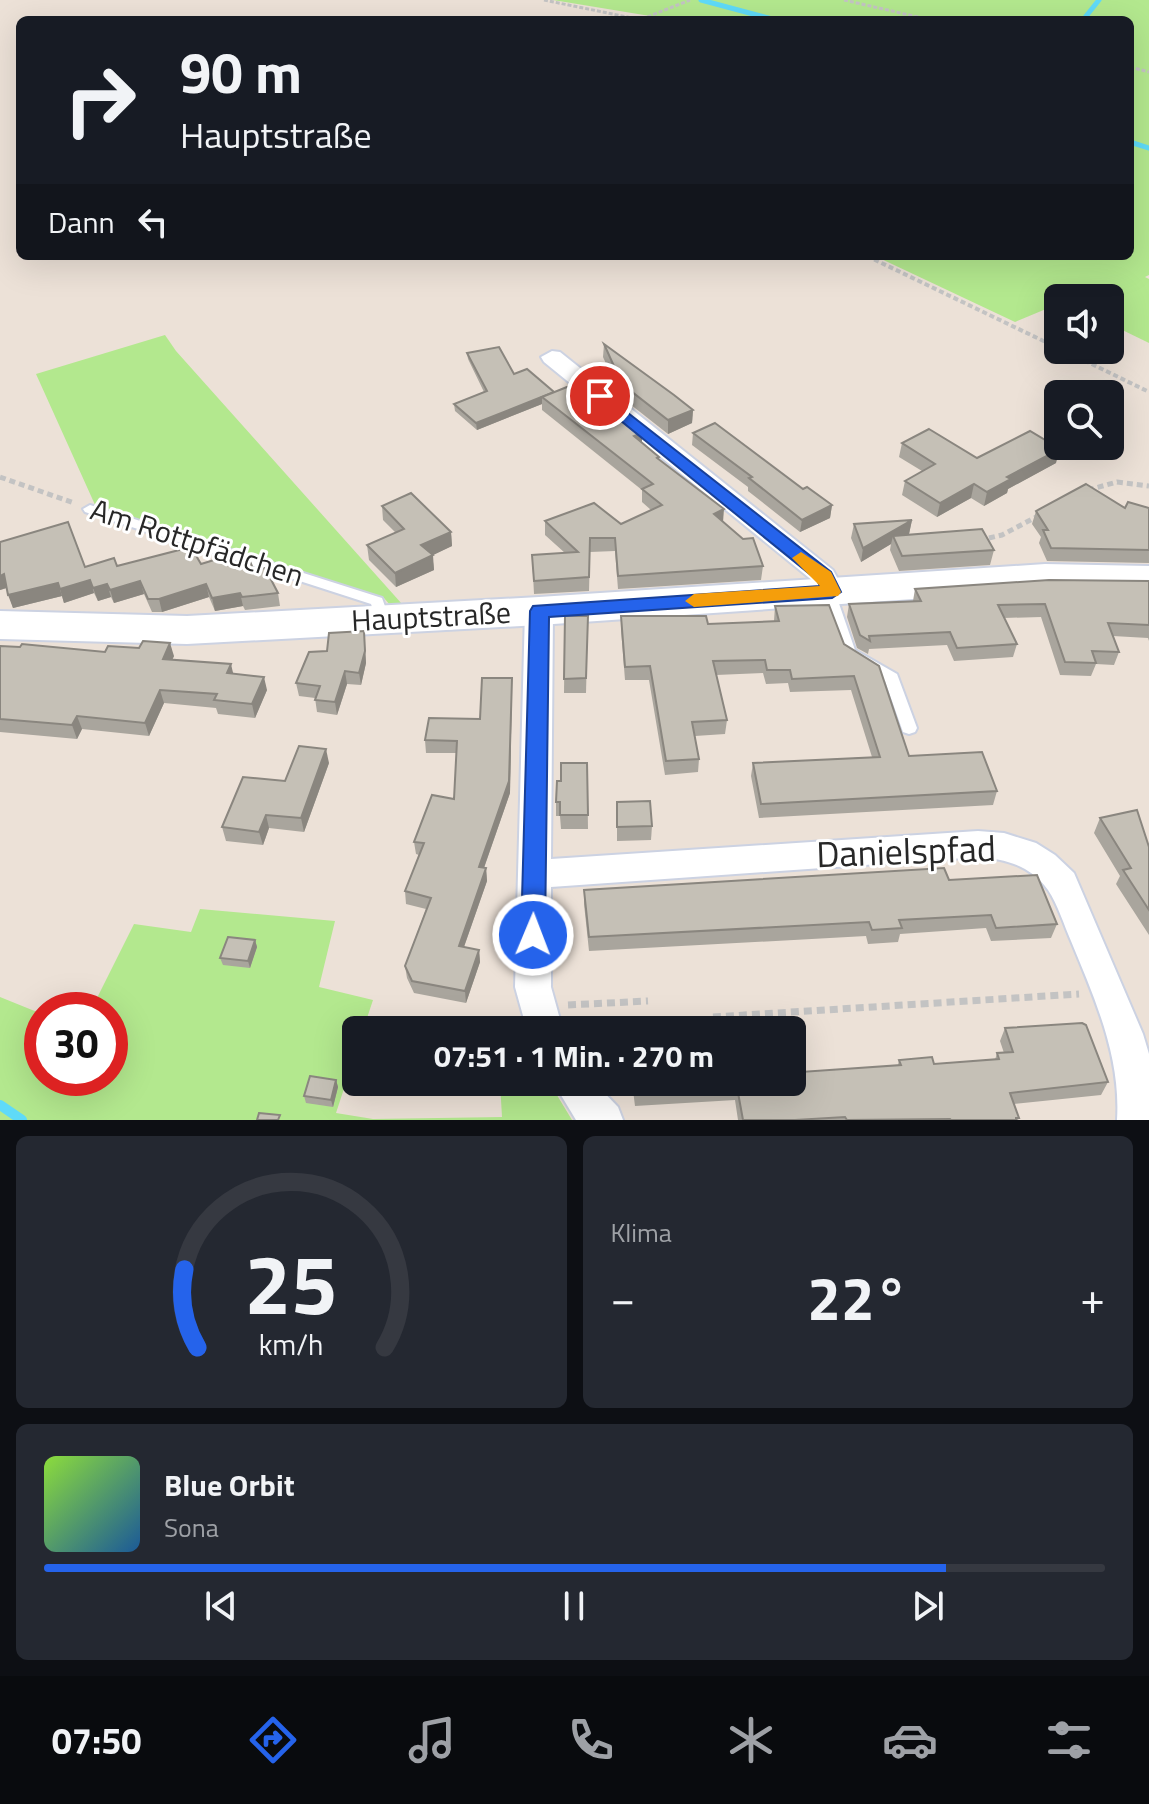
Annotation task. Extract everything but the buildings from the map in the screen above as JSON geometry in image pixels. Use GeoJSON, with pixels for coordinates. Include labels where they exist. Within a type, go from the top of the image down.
{"type":"FeatureCollection","features":[{"type":"Feature","properties":{"kind":"main road","name":"Hauptstraße"},"geometry":{"type":"LineString","coordinates":[[0,625],[187,630],[539,611],[1045,577],[1149,579]]}},
{"type":"Feature","properties":{"kind":"street"},"geometry":{"type":"LineString","coordinates":[[552,357],[824,576],[830,592]]}},
{"type":"Feature","properties":{"kind":"street"},"geometry":{"type":"LineString","coordinates":[[539,611],[533,987],[541,1016]]}},
{"type":"Feature","properties":{"kind":"street","name":"Danielspfad"},"geometry":{"type":"LineString","coordinates":[[533,874],[1004,845],[1023,850],[1047,866],[1062,883],[1108,992],[1134,1060],[1140,1102],[1136,1120]]}},
{"type":"Feature","properties":{"kind":"street"},"geometry":{"type":"LineString","coordinates":[[581,1096],[604,1120]]}},
{"type":"Feature","properties":{"kind":"lane","name":"Am Rottpfädchen"},"geometry":{"type":"LineString","coordinates":[[90,509],[377,601],[383,620]]}},
{"type":"Feature","properties":{"kind":"lane"},"geometry":{"type":"LineString","coordinates":[[830,592],[849,653],[892,678],[909,728]]}},
{"type":"Feature","properties":{"kind":"path"},"geometry":{"type":"LineString","coordinates":[[544,0],[622,16]]}},
{"type":"Feature","properties":{"kind":"path"},"geometry":{"type":"LineString","coordinates":[[652,16],[690,0]]}},
{"type":"Feature","properties":{"kind":"path"},"geometry":{"type":"LineString","coordinates":[[844,0],[914,16]]}},
{"type":"Feature","properties":{"kind":"path"},"geometry":{"type":"LineString","coordinates":[[875,260],[1044,341]]}},
{"type":"Feature","properties":{"kind":"path"},"geometry":{"type":"LineString","coordinates":[[1091,364],[1149,392]]}},
{"type":"Feature","properties":{"kind":"path","name":"Am Rottpfädchen"},"geometry":{"type":"LineString","coordinates":[[0,477],[90,509]]}},
{"type":"Feature","properties":{"kind":"path"},"geometry":{"type":"LineString","coordinates":[[1083,492],[1097,485],[1117,482],[1149,486]]}},
{"type":"Feature","properties":{"kind":"path"},"geometry":{"type":"LineString","coordinates":[[989,538],[1002,535],[1043,514]]}},
{"type":"Feature","properties":{"kind":"path"},"geometry":{"type":"LineString","coordinates":[[729,1016],[1108,992]]}},
{"type":"Feature","properties":{"kind":"path"},"geometry":{"type":"LineString","coordinates":[[554,1016],[648,1001]]}},
{"type":"Feature","properties":{"kind":"green space"},"geometry":{"type":"Polygon","coordinates":[[[553,0],[1149,0],[1149,275],[1145,277],[1149,279],[1149,343],[1124,331],[1124,284],[1044,284],[1044,310],[1015,322],[883,260],[1134,260],[1134,16],[650,16],[553,0]]]}},
{"type":"Feature","properties":{"kind":"green space"},"geometry":{"type":"Polygon","coordinates":[[[165,335],[402,604],[390,605],[384,598],[96,507],[36,374],[165,335]]]}},
{"type":"Feature","properties":{"kind":"green space"},"geometry":{"type":"Polygon","coordinates":[[[200,909],[335,921],[319,987],[373,1000],[368,1016],[342,1016],[342,1095],[336,1113],[373,1119],[502,1117],[501,1096],[557,1096],[572,1120],[0,1120],[0,997],[24,1007],[24,1096],[128,1096],[128,992],[100,992],[134,924],[191,932],[200,909]]]}},
{"type":"Feature","properties":{"kind":"waterway"},"geometry":{"type":"LineString","coordinates":[[701,0],[761,16]]}},
{"type":"Feature","properties":{"kind":"waterway"},"geometry":{"type":"LineString","coordinates":[[1086,16],[1099,0]]}},
{"type":"Feature","properties":{"kind":"waterway"},"geometry":{"type":"LineString","coordinates":[[1134,143],[1149,148]]}},
{"type":"Feature","properties":{"kind":"waterway"},"geometry":{"type":"LineString","coordinates":[[0,1105],[22,1120]]}},
{"type":"Feature","properties":{"kind":"slow traffic"},"geometry":{"type":"LineString","coordinates":[[694,601],[832,592],[824,576],[801,558]]}},
{"type":"Feature","properties":{"kind":"route"},"geometry":{"type":"LineString","coordinates":[[533,935],[539,611],[832,592],[824,576],[600,396]]}}]}
